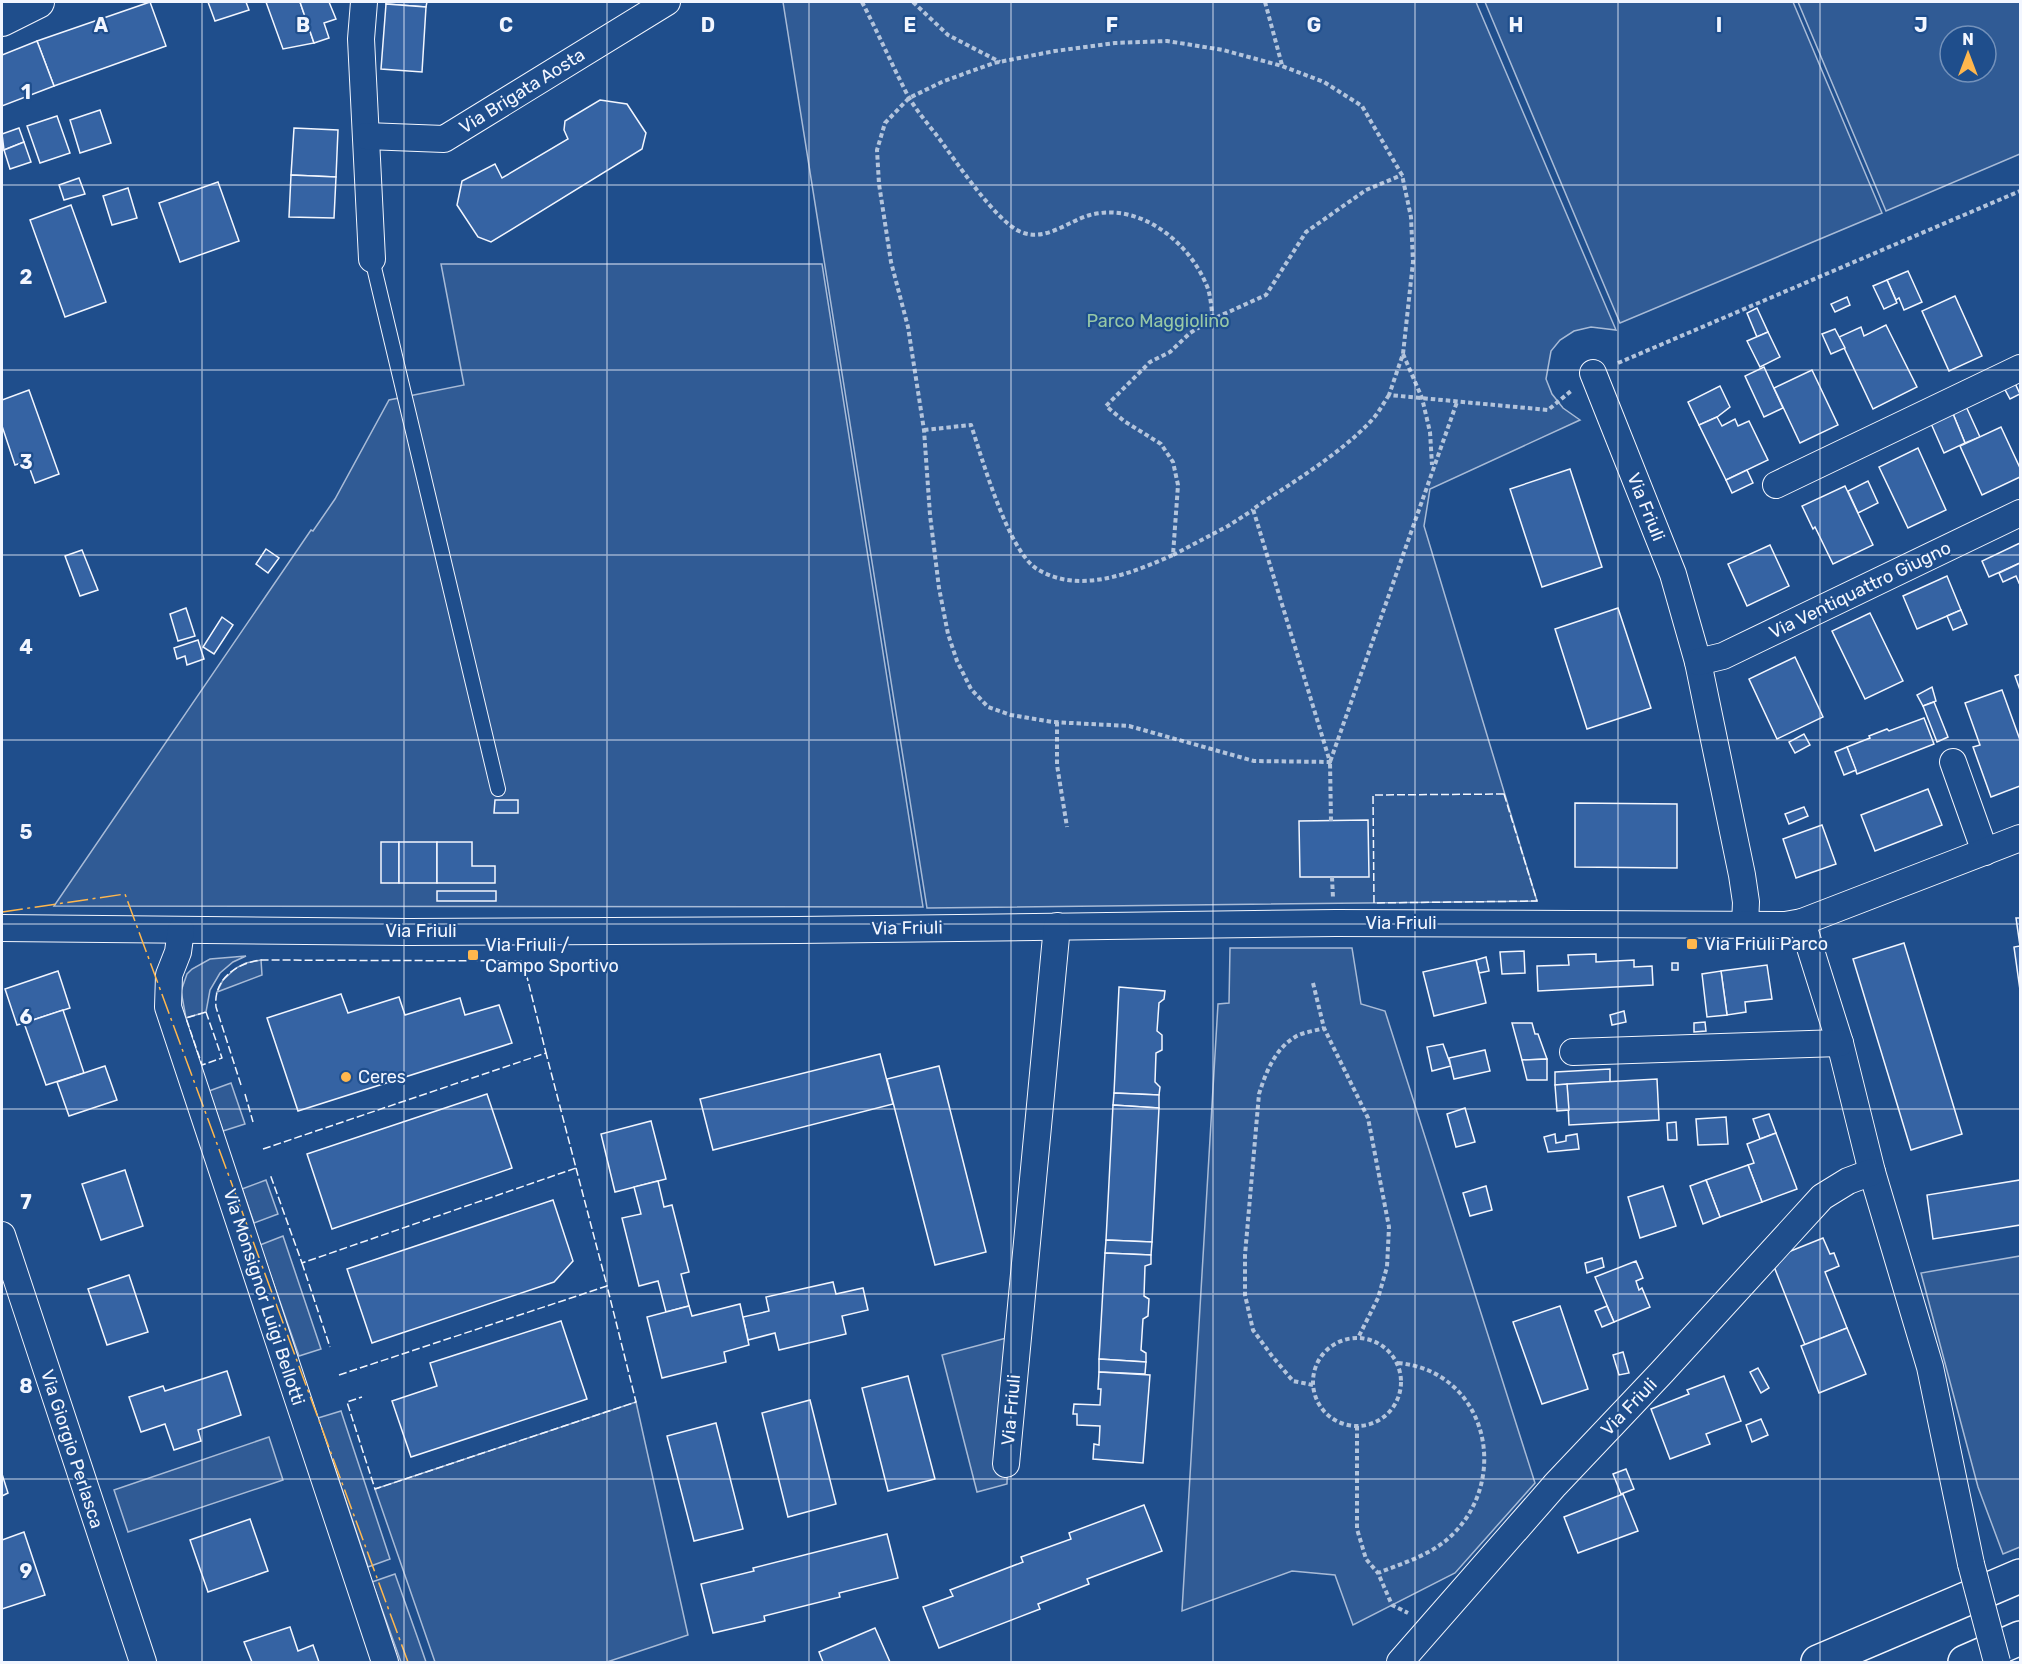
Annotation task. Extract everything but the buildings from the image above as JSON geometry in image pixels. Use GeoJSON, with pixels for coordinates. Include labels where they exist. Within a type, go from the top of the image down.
{"type":"FeatureCollection","features":[{"type":"Feature","properties":{"kind":"highway"},"geometry":{"type":"LineString","coordinates":[[1818,1662],[2020,1576]]}},
{"type":"Feature","properties":{"kind":"highway"},"geometry":{"type":"LineString","coordinates":[[1965,1662],[2020,1638]]}},
{"type":"Feature","properties":{"kind":"street"},"geometry":{"type":"LineString","coordinates":[[2,20],[38,2]]}},
{"type":"Feature","properties":{"kind":"street"},"geometry":{"type":"LineString","coordinates":[[364,2],[361,39],[372,259]]}},
{"type":"Feature","properties":{"kind":"street","name":"Via Brigata Aosta"},"geometry":{"type":"LineString","coordinates":[[366,136],[444,140],[667,2]]}},
{"type":"Feature","properties":{"kind":"street"},"geometry":{"type":"LineString","coordinates":[[1776,485],[2020,368]]}},
{"type":"Feature","properties":{"kind":"street","name":"Via Friuli"},"geometry":{"type":"LineString","coordinates":[[1593,373],[1673,574],[1698,662],[1742,875],[1746,902],[1745,925]]}},
{"type":"Feature","properties":{"kind":"street","name":"Via Ventiquattro Giugno"},"geometry":{"type":"LineString","coordinates":[[1698,662],[1723,657],[2020,513]]}},
{"type":"Feature","properties":{"kind":"street"},"geometry":{"type":"LineString","coordinates":[[1953,762],[1985,852]]}},
{"type":"Feature","properties":{"kind":"street","name":"Via Friuli"},"geometry":{"type":"LineString","coordinates":[[2,928],[456,932],[1336,923],[1785,926],[1802,922],[2020,838]]}},
{"type":"Feature","properties":{"kind":"street"},"geometry":{"type":"LineString","coordinates":[[1802,922],[1840,1043],[1872,1172],[1930,1367],[1971,1564],[1996,1662]]}},
{"type":"Feature","properties":{"kind":"street","name":"Via Friuli"},"geometry":{"type":"LineString","coordinates":[[1006,1464],[1057,926]]}},
{"type":"Feature","properties":{"kind":"street","name":"Via Monsignor Luigi Bellotti"},"geometry":{"type":"LineString","coordinates":[[181,930],[178,952],[169,975],[168,1007],[385,1662]]}},
{"type":"Feature","properties":{"kind":"street"},"geometry":{"type":"LineString","coordinates":[[1573,1052],[1840,1043]]}},
{"type":"Feature","properties":{"kind":"street","name":"Via Friuli"},"geometry":{"type":"LineString","coordinates":[[1400,1662],[1555,1485],[1822,1197],[1848,1181],[1872,1172]]}},
{"type":"Feature","properties":{"kind":"street","name":"Via Giorgio Perlasca"},"geometry":{"type":"LineString","coordinates":[[2,1235],[143,1662]]}},
{"type":"Feature","properties":{"kind":"lane"},"geometry":{"type":"LineString","coordinates":[[372,259],[498,789]]}},
{"type":"Feature","properties":{"kind":"path"},"geometry":{"type":"LineString","coordinates":[[862,2],[909,99],[971,182],[1004,221],[1022,232],[1035,234],[1056,231],[1090,215],[1108,213],[1148,221],[1187,249],[1207,286],[1213,319]]}},
{"type":"Feature","properties":{"kind":"path"},"geometry":{"type":"LineString","coordinates":[[913,2],[948,35],[1000,62]]}},
{"type":"Feature","properties":{"kind":"path"},"geometry":{"type":"LineString","coordinates":[[1265,2],[1282,66]]}},
{"type":"Feature","properties":{"kind":"path"},"geometry":{"type":"LineString","coordinates":[[924,430],[971,425],[996,498],[1021,551],[1036,568],[1059,577],[1085,581],[1141,569],[1173,555],[1228,526],[1309,471],[1371,421],[1389,395],[1403,354],[1413,262],[1411,217],[1402,175],[1362,106],[1324,82],[1282,66],[1223,50],[1167,41],[1115,43],[1055,51],[1000,62],[944,81],[909,99],[885,123],[877,150],[879,184],[891,262],[908,327],[924,430],[930,515],[939,588],[948,634],[957,661],[971,689],[988,707],[1011,715],[1057,722],[1129,726],[1254,761],[1330,762]]}},
{"type":"Feature","properties":{"kind":"path"},"geometry":{"type":"LineString","coordinates":[[1173,555],[1178,485],[1173,462],[1161,444],[1124,421],[1106,406],[1150,362],[1170,352],[1190,333],[1213,319],[1266,295],[1306,232],[1366,190],[1402,175]]}},
{"type":"Feature","properties":{"kind":"path"},"geometry":{"type":"LineString","coordinates":[[1389,395],[1548,410],[1593,373],[2020,191]]}},
{"type":"Feature","properties":{"kind":"path"},"geometry":{"type":"LineString","coordinates":[[1403,354],[1422,398],[1430,432],[1433,469]]}},
{"type":"Feature","properties":{"kind":"path"},"geometry":{"type":"LineString","coordinates":[[1330,762],[1457,402]]}},
{"type":"Feature","properties":{"kind":"path"},"geometry":{"type":"LineString","coordinates":[[1253,509],[1330,762],[1331,821]]}},
{"type":"Feature","properties":{"kind":"path"},"geometry":{"type":"LineString","coordinates":[[1057,722],[1057,765],[1067,827]]}},
{"type":"Feature","properties":{"kind":"path"},"geometry":{"type":"LineString","coordinates":[[1313,983],[1324,1028],[1368,1118],[1389,1227],[1387,1267],[1378,1298],[1358,1338]]}},
{"type":"Feature","properties":{"kind":"path"},"geometry":{"type":"LineString","coordinates":[[1313,1385],[1293,1381],[1253,1330],[1245,1295],[1245,1255],[1259,1094],[1266,1073],[1278,1052],[1296,1036],[1324,1028]]}},
{"type":"Feature","properties":{"kind":"path"},"geometry":{"type":"LineString","coordinates":[[1358,1338],[1371,1340],[1384,1346],[1398,1364],[1402,1384],[1400,1396],[1386,1416],[1377,1422],[1357,1426],[1342,1424],[1323,1411],[1317,1401],[1313,1385],[1317,1363],[1330,1347],[1345,1339],[1358,1338]]}},
{"type":"Feature","properties":{"kind":"path"},"geometry":{"type":"LineString","coordinates":[[1378,1573],[1430,1552],[1451,1536],[1468,1515],[1479,1495],[1484,1470],[1484,1446],[1477,1416],[1460,1390],[1439,1376],[1415,1365],[1398,1364]]}},
{"type":"Feature","properties":{"kind":"path"},"geometry":{"type":"LineString","coordinates":[[1357,1426],[1357,1529],[1366,1559],[1378,1573],[1392,1605],[1434,1624]]}},
{"type":"Feature","properties":{"kind":"shaded area","name":"Parco Maggiolino"},"geometry":{"type":"Polygon","coordinates":[[[783,2],[1476,2],[1616,330],[1591,327],[1574,331],[1560,340],[1551,351],[1546,379],[1552,394],[1563,408],[1580,420],[1430,489],[1424,526],[1537,901],[927,908],[783,2]]]}},
{"type":"Feature","properties":{"kind":"shaded area"},"geometry":{"type":"Polygon","coordinates":[[[1485,2],[1793,2],[1882,213],[1620,323],[1485,2]]]}},
{"type":"Feature","properties":{"kind":"shaded area"},"geometry":{"type":"Polygon","coordinates":[[[1798,2],[2020,2],[2020,154],[1886,211],[1798,2]]]}},
{"type":"Feature","properties":{"kind":"shaded area"},"geometry":{"type":"Polygon","coordinates":[[[441,264],[822,264],[923,907],[54,906],[311,530],[313,531],[335,499],[389,400],[464,385],[441,264]]]}},
{"type":"Feature","properties":{"kind":"shaded area"},"geometry":{"type":"Polygon","coordinates":[[[1230,948],[1352,948],[1361,1004],[1385,1011],[1535,1483],[1455,1573],[1353,1625],[1335,1575],[1292,1571],[1182,1611],[1218,1004],[1229,1003],[1230,948]]]}},
{"type":"Feature","properties":{"kind":"shaded area"},"geometry":{"type":"Polygon","coordinates":[[[246,956],[233,962],[220,973],[210,990],[206,1012],[186,1018],[181,991],[187,974],[210,959],[246,956]]]}},
{"type":"Feature","properties":{"kind":"shaded area"},"geometry":{"type":"Polygon","coordinates":[[[261,960],[262,975],[217,992],[223,980],[236,968],[261,960]]]}},
{"type":"Feature","properties":{"kind":"shaded area"},"geometry":{"type":"Polygon","coordinates":[[[231,1083],[245,1124],[223,1131],[209,1091],[231,1083]]]}},
{"type":"Feature","properties":{"kind":"shaded area"},"geometry":{"type":"Polygon","coordinates":[[[266,1180],[278,1214],[254,1223],[242,1189],[266,1180]]]}},
{"type":"Feature","properties":{"kind":"shaded area"},"geometry":{"type":"Polygon","coordinates":[[[283,1236],[321,1349],[299,1356],[260,1245],[283,1236]]]}},
{"type":"Feature","properties":{"kind":"shaded area"},"geometry":{"type":"Polygon","coordinates":[[[2020,1256],[2020,1547],[2003,1554],[1978,1487],[1921,1273],[2020,1256]]]}},
{"type":"Feature","properties":{"kind":"shaded area"},"geometry":{"type":"Polygon","coordinates":[[[1010,1337],[1007,1484],[977,1492],[942,1355],[1010,1337]]]}},
{"type":"Feature","properties":{"kind":"shaded area"},"geometry":{"type":"Polygon","coordinates":[[[636,1402],[688,1635],[607,1662],[435,1662],[375,1489],[636,1402]]]}},
{"type":"Feature","properties":{"kind":"shaded area"},"geometry":{"type":"Polygon","coordinates":[[[341,1411],[390,1559],[368,1567],[318,1418],[341,1411]]]}},
{"type":"Feature","properties":{"kind":"shaded area"},"geometry":{"type":"Polygon","coordinates":[[[269,1437],[283,1480],[128,1532],[114,1490],[269,1437]]]}},
{"type":"Feature","properties":{"kind":"shaded area"},"geometry":{"type":"Polygon","coordinates":[[[395,1574],[426,1662],[401,1662],[372,1582],[395,1574]]]}},
{"type":"Feature","properties":{"kind":"fence"},"geometry":{"type":"LineString","coordinates":[[1504,794],[1537,901],[1374,903],[1373,795],[1504,794]]}},
{"type":"Feature","properties":{"kind":"fence"},"geometry":{"type":"LineString","coordinates":[[241,1085],[216,1007],[216,997],[218,988],[228,974],[243,965],[261,960],[523,961],[546,1053]]}},
{"type":"Feature","properties":{"kind":"fence"},"geometry":{"type":"LineString","coordinates":[[206,1012],[222,1058],[202,1065],[186,1018],[206,1012]]}},
{"type":"Feature","properties":{"kind":"fence"},"geometry":{"type":"LineString","coordinates":[[263,1149],[546,1053],[576,1168],[302,1263],[270,1174]]}},
{"type":"Feature","properties":{"kind":"fence"},"geometry":{"type":"LineString","coordinates":[[245,1094],[253,1122]]}},
{"type":"Feature","properties":{"kind":"fence"},"geometry":{"type":"LineString","coordinates":[[576,1168],[607,1286]]}},
{"type":"Feature","properties":{"kind":"fence"},"geometry":{"type":"LineString","coordinates":[[302,1263],[330,1347]]}},
{"type":"Feature","properties":{"kind":"fence"},"geometry":{"type":"LineString","coordinates":[[339,1375],[607,1286],[636,1402],[375,1489],[347,1402],[362,1397]]}},
{"type":"Feature","properties":{"kind":"power"},"geometry":{"type":"LineString","coordinates":[[2,912],[125,894],[408,1662]]}},
{"type":"Feature","properties":{"kind":"place","name":"Via Friuli Parco"},"geometry":{"type":"Point","coordinates":[1692,944]}},
{"type":"Feature","properties":{"kind":"place","name":"Via Friuli / Campo Sportivo"},"geometry":{"type":"Point","coordinates":[473,955]}},
{"type":"Feature","properties":{"kind":"place","name":"Ceres"},"geometry":{"type":"Point","coordinates":[346,1077]}}]}
